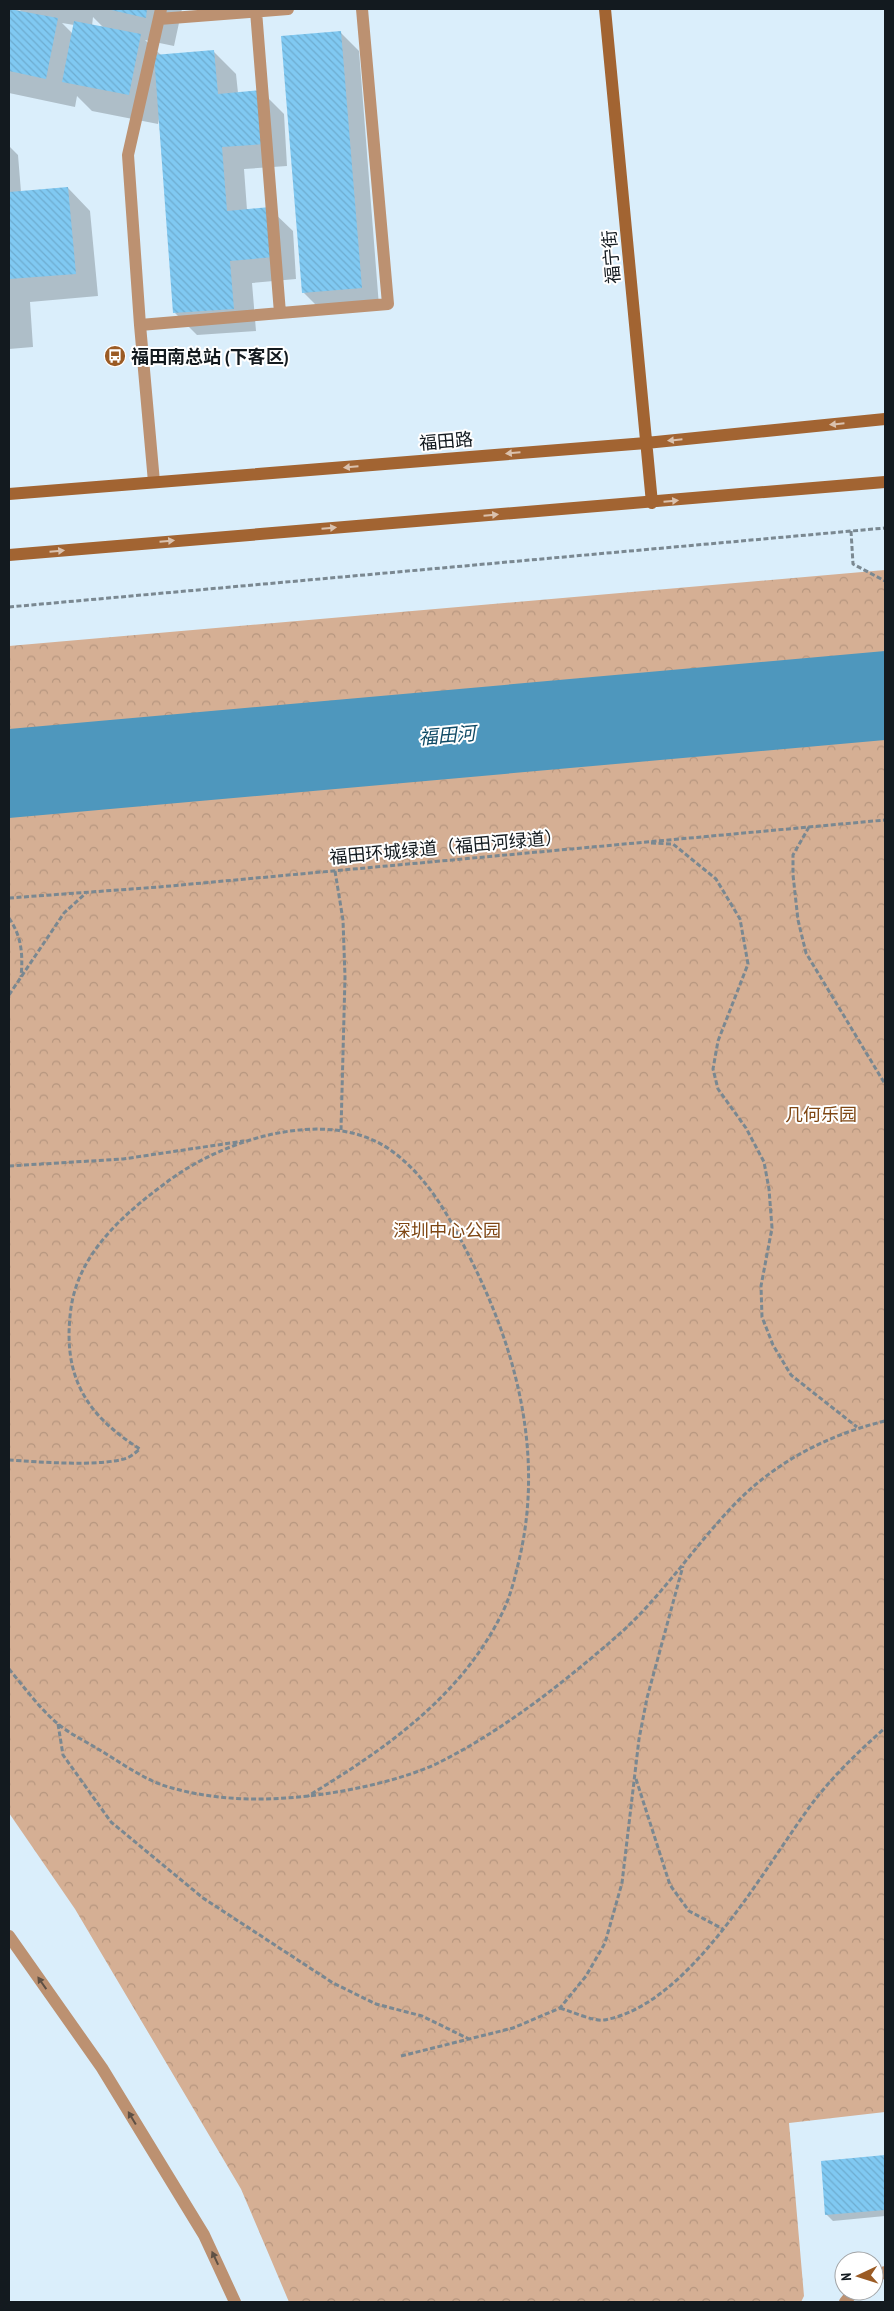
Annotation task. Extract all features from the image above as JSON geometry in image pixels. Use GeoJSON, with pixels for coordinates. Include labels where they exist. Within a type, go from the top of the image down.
{"type":"FeatureCollection","features":[{"type":"Feature","properties":{"kind":"main road","name":"福宁街"},"geometry":{"type":"LineString","coordinates":[[605,9],[652,502]]}},
{"type":"Feature","properties":{"kind":"main road","name":"福田路"},"geometry":{"type":"LineString","coordinates":[[9,494],[646,443],[885,419]]}},
{"type":"Feature","properties":{"kind":"main road"},"geometry":{"type":"LineString","coordinates":[[9,555],[885,482]]}},
{"type":"Feature","properties":{"kind":"street"},"geometry":{"type":"LineString","coordinates":[[154,482],[140,325],[128,155],[160,14],[256,12],[288,9]]}},
{"type":"Feature","properties":{"kind":"street"},"geometry":{"type":"LineString","coordinates":[[140,325],[388,304],[362,9]]}},
{"type":"Feature","properties":{"kind":"street"},"geometry":{"type":"LineString","coordinates":[[256,12],[280,313]]}},
{"type":"Feature","properties":{"kind":"street"},"geometry":{"type":"LineString","coordinates":[[9,1936],[102,2068],[204,2236],[235,2302]]}},
{"type":"Feature","properties":{"kind":"path"},"geometry":{"type":"LineString","coordinates":[[9,607],[885,528]]}},
{"type":"Feature","properties":{"kind":"path"},"geometry":{"type":"LineString","coordinates":[[851,531],[853,564],[885,581]]}},
{"type":"Feature","properties":{"kind":"path","name":"福田环城绿道（福田河绿道）"},"geometry":{"type":"LineString","coordinates":[[9,898],[334,871],[885,820]]}},
{"type":"Feature","properties":{"kind":"path"},"geometry":{"type":"LineString","coordinates":[[810,827],[793,855],[793,875],[798,920],[806,954],[885,1084]]}},
{"type":"Feature","properties":{"kind":"path"},"geometry":{"type":"LineString","coordinates":[[638,843],[673,844],[716,879],[740,919],[748,964],[718,1041],[713,1068],[718,1089],[746,1128],[764,1162],[768,1180],[772,1228],[761,1286],[762,1317],[773,1345],[791,1375],[858,1428]]}},
{"type":"Feature","properties":{"kind":"path"},"geometry":{"type":"LineString","coordinates":[[334,871],[343,920],[345,977],[341,1130]]}},
{"type":"Feature","properties":{"kind":"path"},"geometry":{"type":"LineString","coordinates":[[9,996],[64,913],[87,892]]}},
{"type":"Feature","properties":{"kind":"path"},"geometry":{"type":"LineString","coordinates":[[9,918],[19,936],[22,958],[21,978]]}},
{"type":"Feature","properties":{"kind":"path"},"geometry":{"type":"LineString","coordinates":[[9,1166],[152,1156],[251,1140],[282,1132],[311,1129],[341,1130],[363,1136],[388,1148],[418,1174],[440,1204],[478,1273],[505,1337],[517,1377],[526,1424],[529,1468],[528,1508],[518,1565],[506,1605],[472,1664],[450,1690],[391,1742],[308,1796]]}},
{"type":"Feature","properties":{"kind":"path"},"geometry":{"type":"LineString","coordinates":[[9,1460],[66,1463],[104,1461],[128,1458],[140,1449],[106,1424],[80,1390],[69,1349],[72,1302],[83,1272],[99,1246],[111,1228],[129,1211],[173,1177],[196,1163],[251,1140]]}},
{"type":"Feature","properties":{"kind":"path"},"geometry":{"type":"LineString","coordinates":[[9,1669],[58,1724],[137,1774],[171,1788],[221,1797],[266,1800],[351,1790],[434,1765],[472,1744],[547,1693],[617,1636],[683,1566],[732,1508],[756,1484],[812,1447],[858,1428],[885,1421]]}},
{"type":"Feature","properties":{"kind":"path"},"geometry":{"type":"LineString","coordinates":[[401,2056],[513,2028],[560,2008],[586,1976],[605,1942],[622,1883],[636,1779],[639,1739],[647,1698],[683,1566]]}},
{"type":"Feature","properties":{"kind":"path"},"geometry":{"type":"LineString","coordinates":[[58,1724],[63,1754],[111,1822],[203,1898],[333,1984],[376,2004],[422,2016],[470,2039]]}},
{"type":"Feature","properties":{"kind":"path"},"geometry":{"type":"LineString","coordinates":[[560,2008],[602,2021],[632,2010],[686,1973],[723,1929],[814,1800],[842,1768],[885,1728]]}},
{"type":"Feature","properties":{"kind":"path"},"geometry":{"type":"LineString","coordinates":[[636,1779],[670,1885],[689,1912],[723,1929]]}},
{"type":"Feature","properties":{"kind":"green space","name":"深圳中心公园"},"geometry":{"type":"Polygon","coordinates":[[[885,570],[885,2112],[789,2123],[804,2296],[801,2302],[289,2302],[241,2189],[75,1909],[9,1813],[9,646],[885,570]]]}},
{"type":"Feature","properties":{"kind":"water","name":"福田河"},"geometry":{"type":"Polygon","coordinates":[[[885,651],[885,740],[9,818],[9,729],[885,651]]]}},
{"type":"Feature","properties":{"kind":"building"},"geometry":{"type":"Polygon","coordinates":[[[9,9],[58,18],[46,79],[9,71],[9,9]]]}},
{"type":"Feature","properties":{"kind":"building"},"geometry":{"type":"Polygon","coordinates":[[[107,9],[147,9],[146,18],[107,9]]]}},
{"type":"Feature","properties":{"kind":"building"},"geometry":{"type":"Polygon","coordinates":[[[74,21],[141,34],[129,95],[62,82],[74,21]]]}},
{"type":"Feature","properties":{"kind":"building"},"geometry":{"type":"Polygon","coordinates":[[[341,31],[362,288],[302,293],[281,36],[341,31]]]}},
{"type":"Feature","properties":{"kind":"building"},"geometry":{"type":"Polygon","coordinates":[[[214,50],[218,94],[262,90],[265,144],[222,147],[227,211],[270,207],[274,257],[230,261],[234,309],[173,313],[154,55],[214,50]]]}},
{"type":"Feature","properties":{"kind":"building"},"geometry":{"type":"Polygon","coordinates":[[[68,187],[76,274],[9,279],[9,192],[68,187]]]}},
{"type":"Feature","properties":{"kind":"building"},"geometry":{"type":"Polygon","coordinates":[[[885,2155],[885,2210],[825,2215],[821,2161],[885,2155]]]}},
{"type":"Feature","properties":{"kind":"place","name":"福田南总站 (下客区)"},"geometry":{"type":"Point","coordinates":[115,356]}},
{"type":"Feature","properties":{"kind":"park label","name":"几何乐园"},"geometry":{"type":"Point","coordinates":[821,1114]}}]}
